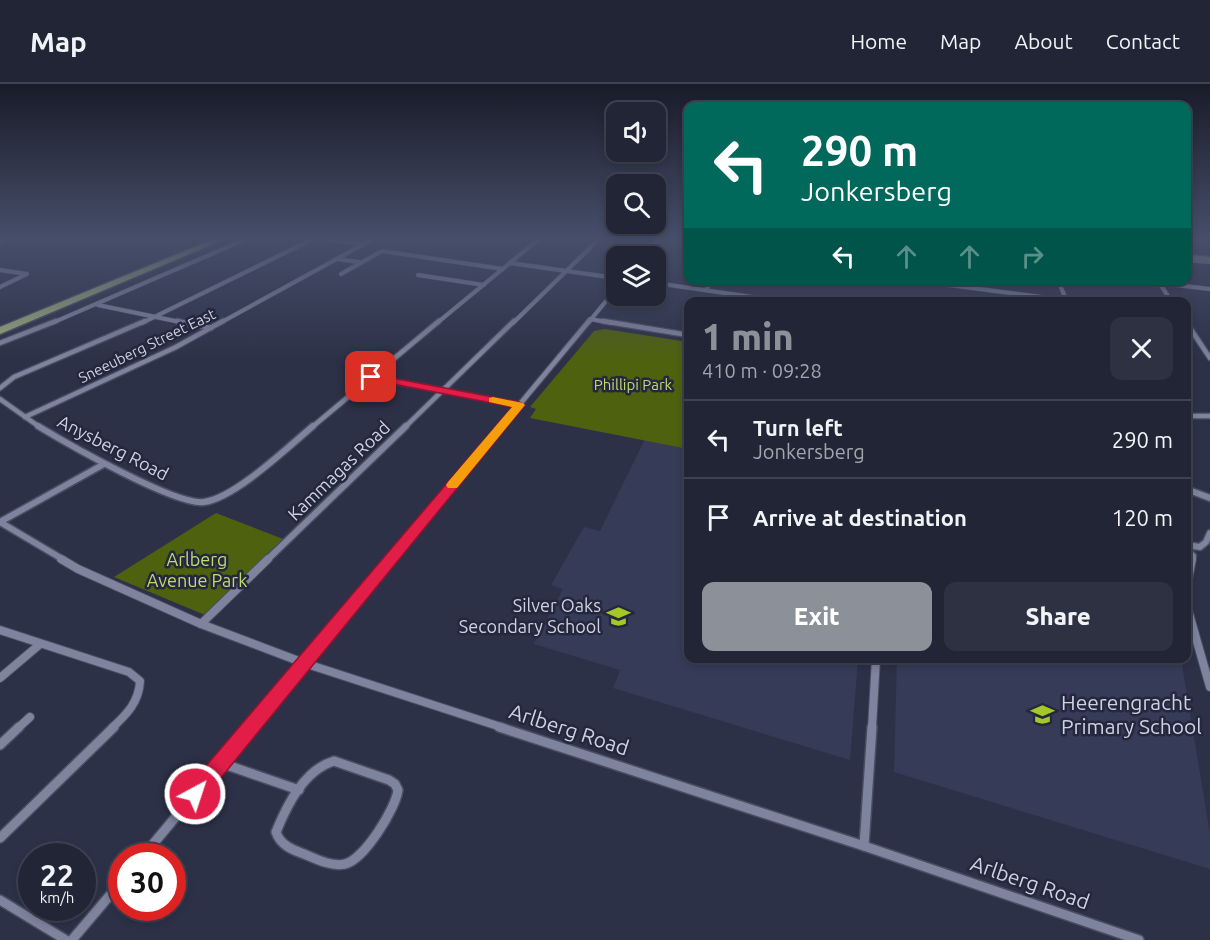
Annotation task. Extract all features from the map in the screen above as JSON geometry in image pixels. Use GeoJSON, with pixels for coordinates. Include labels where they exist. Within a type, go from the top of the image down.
{"type":"FeatureCollection","features":[{"type":"Feature","properties":{"kind":"main road"},"geometry":{"type":"LineString","coordinates":[[0,325],[112,279]]}},
{"type":"Feature","properties":{"kind":"main road"},"geometry":{"type":"LineString","coordinates":[[0,331],[125,279]]}},
{"type":"Feature","properties":{"kind":"street"},"geometry":{"type":"LineString","coordinates":[[0,287],[17,279]]}},
{"type":"Feature","properties":{"kind":"street"},"geometry":{"type":"LineString","coordinates":[[0,343],[156,279]]}},
{"type":"Feature","properties":{"kind":"street"},"geometry":{"type":"LineString","coordinates":[[0,388],[14,377],[155,317],[232,279]]}},
{"type":"Feature","properties":{"kind":"street","name":"Sneeuberg Street East"},"geometry":{"type":"LineString","coordinates":[[25,417],[157,356],[301,279]]}},
{"type":"Feature","properties":{"kind":"street"},"geometry":{"type":"LineString","coordinates":[[444,279],[484,285]]}},
{"type":"Feature","properties":{"kind":"street"},"geometry":{"type":"LineString","coordinates":[[371,377],[491,279]]}},
{"type":"Feature","properties":{"kind":"street","name":"Kammagas Road"},"geometry":{"type":"LineString","coordinates":[[201,624],[558,279]]}},
{"type":"Feature","properties":{"kind":"street"},"geometry":{"type":"LineString","coordinates":[[666,284],[753,297]]}},
{"type":"Feature","properties":{"kind":"street"},"geometry":{"type":"LineString","coordinates":[[706,290],[709,285]]}},
{"type":"Feature","properties":{"kind":"street"},"geometry":{"type":"LineString","coordinates":[[948,285],[1037,297]]}},
{"type":"Feature","properties":{"kind":"street"},"geometry":{"type":"LineString","coordinates":[[1180,285],[1210,289]]}},
{"type":"Feature","properties":{"kind":"street"},"geometry":{"type":"LineString","coordinates":[[153,843],[606,301]]}},
{"type":"Feature","properties":{"kind":"street"},"geometry":{"type":"LineString","coordinates":[[97,305],[212,328]]}},
{"type":"Feature","properties":{"kind":"street"},"geometry":{"type":"LineString","coordinates":[[590,319],[684,335]]}},
{"type":"Feature","properties":{"kind":"street"},"geometry":{"type":"LineString","coordinates":[[1191,330],[1210,358]]}},
{"type":"Feature","properties":{"kind":"street"},"geometry":{"type":"LineString","coordinates":[[371,377],[519,405]]}},
{"type":"Feature","properties":{"kind":"street","name":"Anysberg Road"},"geometry":{"type":"LineString","coordinates":[[0,399],[51,435],[104,464],[185,501],[210,501],[229,493],[371,377]]}},
{"type":"Feature","properties":{"kind":"street"},"geometry":{"type":"LineString","coordinates":[[1191,416],[1210,416]]}},
{"type":"Feature","properties":{"kind":"street"},"geometry":{"type":"LineString","coordinates":[[0,522],[104,464]]}},
{"type":"Feature","properties":{"kind":"street"},"geometry":{"type":"LineString","coordinates":[[1191,491],[1210,498]]}},
{"type":"Feature","properties":{"kind":"street","name":"Arlberg Road"},"geometry":{"type":"LineString","coordinates":[[0,522],[78,568],[201,624],[304,663],[864,846],[1139,940]]}},
{"type":"Feature","properties":{"kind":"street"},"geometry":{"type":"LineString","coordinates":[[1191,546],[1200,547],[1206,542],[1210,533]]}},
{"type":"Feature","properties":{"kind":"street"},"geometry":{"type":"LineString","coordinates":[[1191,620],[1210,687]]}},
{"type":"Feature","properties":{"kind":"street"},"geometry":{"type":"LineString","coordinates":[[0,630],[39,645],[129,672],[140,681],[139,695],[127,714],[0,838]]}},
{"type":"Feature","properties":{"kind":"street"},"geometry":{"type":"LineString","coordinates":[[0,678],[39,645]]}},
{"type":"Feature","properties":{"kind":"street"},"geometry":{"type":"LineString","coordinates":[[864,846],[876,663]]}},
{"type":"Feature","properties":{"kind":"street"},"geometry":{"type":"LineString","coordinates":[[0,745],[30,717]]}},
{"type":"Feature","properties":{"kind":"street"},"geometry":{"type":"LineString","coordinates":[[334,761],[389,780],[397,785],[398,791],[363,853],[354,861],[342,865],[303,854],[278,839],[276,832],[279,823],[300,790],[321,764],[334,761]]}},
{"type":"Feature","properties":{"kind":"street"},"geometry":{"type":"LineString","coordinates":[[221,764],[300,790]]}},
{"type":"Feature","properties":{"kind":"street"},"geometry":{"type":"LineString","coordinates":[[72,940],[108,898]]}},
{"type":"Feature","properties":{"kind":"street"},"geometry":{"type":"LineString","coordinates":[[0,900],[66,940]]}},
{"type":"Feature","properties":{"kind":"shaded area","name":"Silver Oaks Secondary School"},"geometry":{"type":"Polygon","coordinates":[[[645,439],[684,447],[684,663],[858,663],[850,760],[613,688],[620,670],[534,644],[563,589],[551,585],[584,527],[600,531],[645,439]]]}},
{"type":"Feature","properties":{"kind":"shaded area","name":"Heerengracht Primary School"},"geometry":{"type":"Polygon","coordinates":[[[897,663],[1182,663],[1210,834],[1210,869],[894,772],[897,663]]]}},
{"type":"Feature","properties":{"kind":"green space","name":"Phillipi Park"},"geometry":{"type":"Polygon","coordinates":[[[605,329],[684,341],[684,448],[530,418],[536,409],[530,407],[594,331],[605,329]]]}},
{"type":"Feature","properties":{"kind":"green space","name":"Arlberg Avenue Park"},"geometry":{"type":"Polygon","coordinates":[[[216,513],[283,539],[205,615],[114,577],[216,513]]]}},
{"type":"Feature","properties":{"kind":"slow traffic"},"geometry":{"type":"LineString","coordinates":[[452,485],[519,405],[493,400]]}},
{"type":"Feature","properties":{"kind":"place","name":"Silver Oaks Secondary School"},"geometry":{"type":"Point","coordinates":[619,616]}},
{"type":"Feature","properties":{"kind":"place","name":"Heerengracht Primary School"},"geometry":{"type":"Point","coordinates":[1043,715]}},
{"type":"Feature","properties":{"kind":"route"},"geometry":{"type":"LineString","coordinates":[[195,794],[519,405],[371,377]]}}]}
